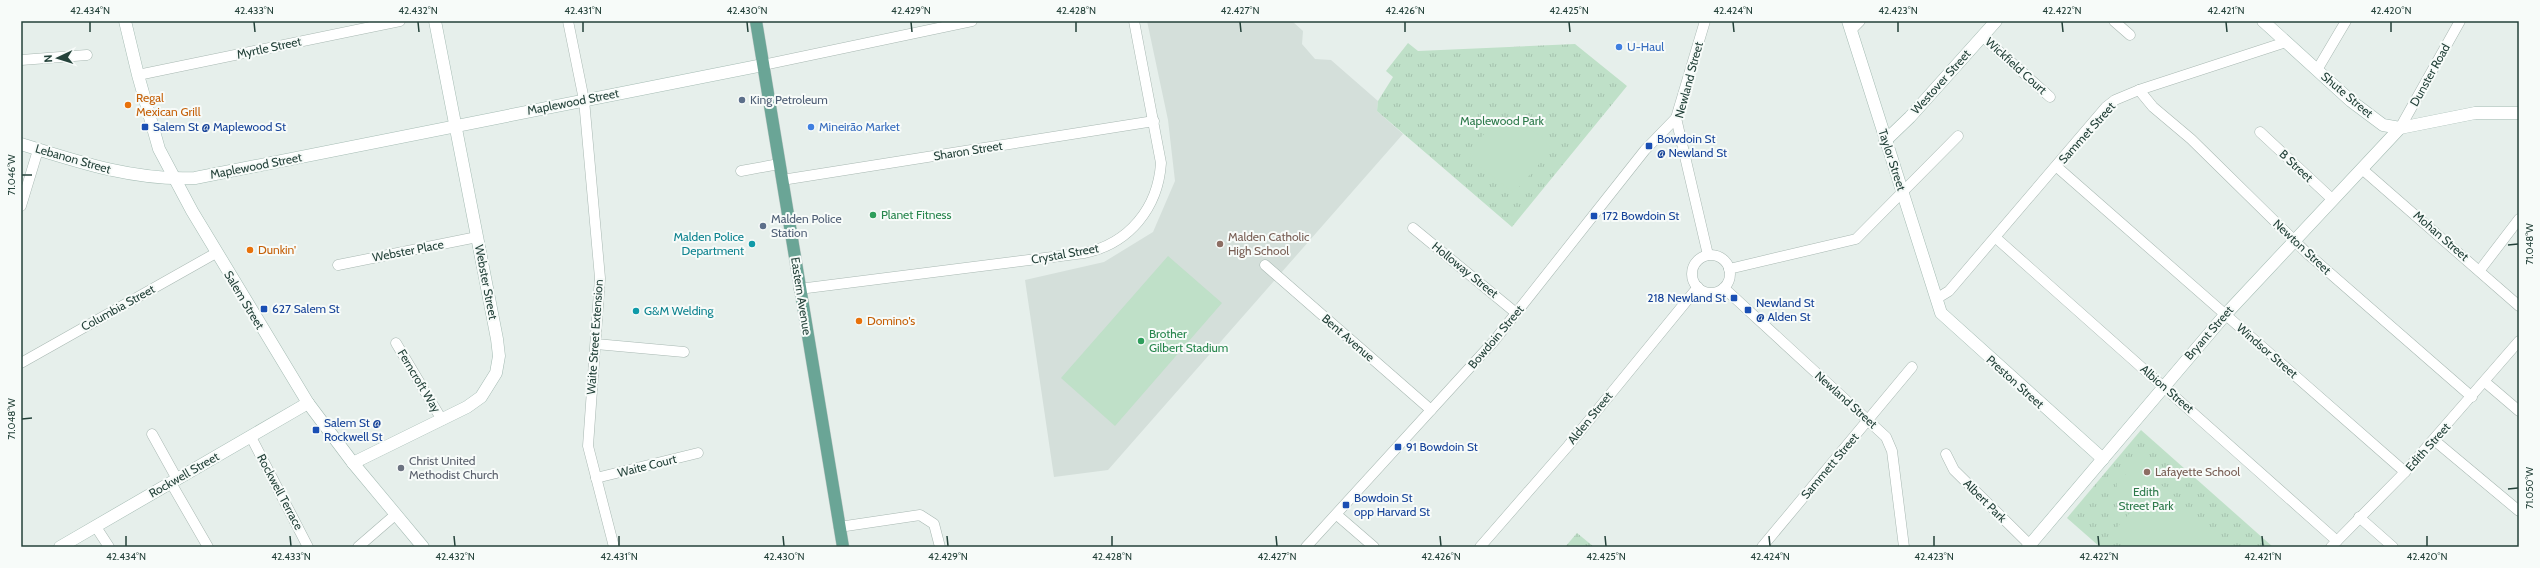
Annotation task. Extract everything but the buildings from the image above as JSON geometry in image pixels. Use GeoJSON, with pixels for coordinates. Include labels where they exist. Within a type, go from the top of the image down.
{"type":"FeatureCollection","features":[{"type":"Feature","properties":{"kind":"main road","name":"Salem Street"},"geometry":{"type":"LineString","coordinates":[[126,21],[138,75],[159,149],[174,179],[216,253],[308,403],[353,463],[423,547]]}},
{"type":"Feature","properties":{"kind":"main road","name":"Webster Street"},"geometry":{"type":"LineString","coordinates":[[353,463],[442,420],[481,397],[491,383],[497,367],[499,350],[454,126],[435,21]]}},
{"type":"Feature","properties":{"kind":"main road","name":"Eastern Avenue"},"geometry":{"type":"LineString","coordinates":[[756,21],[842,547]]}},
{"type":"Feature","properties":{"kind":"main road","name":"Westover Street"},"geometry":{"type":"LineString","coordinates":[[1885,141],[1910,117],[1996,21]]}},
{"type":"Feature","properties":{"kind":"main road","name":"Shute Street"},"geometry":{"type":"LineString","coordinates":[[2263,21],[2374,119],[2384,125],[2400,128],[2475,113],[2519,113]]}},
{"type":"Feature","properties":{"kind":"main road","name":"Taylor Street"},"geometry":{"type":"LineString","coordinates":[[1850,26],[1936,299]]}},
{"type":"Feature","properties":{"kind":"main road","name":"Maplewood Street"},"geometry":{"type":"LineString","coordinates":[[174,179],[195,178],[763,65]]}},
{"type":"Feature","properties":{"kind":"main road","name":"Bryant Street"},"geometry":{"type":"LineString","coordinates":[[2029,546],[2225,314],[2400,128]]}},
{"type":"Feature","properties":{"kind":"main road","name":"Lebanon Street"},"geometry":{"type":"LineString","coordinates":[[21,144],[94,167],[174,179]]}},
{"type":"Feature","properties":{"kind":"main road","name":"Preston Street"},"geometry":{"type":"LineString","coordinates":[[1936,299],[1944,317],[2103,459]]}},
{"type":"Feature","properties":{"kind":"main road","name":"Rockwell Street"},"geometry":{"type":"LineString","coordinates":[[60,547],[308,403]]}},
{"type":"Feature","properties":{"kind":"street","name":"Myrtle Street"},"geometry":{"type":"LineString","coordinates":[[138,75],[400,21]]}},
{"type":"Feature","properties":{"kind":"street","name":"Waite Street Extension"},"geometry":{"type":"LineString","coordinates":[[568,21],[584,100],[600,278],[588,438],[589,454],[614,547]]}},
{"type":"Feature","properties":{"kind":"street","name":"Maplewood Street"},"geometry":{"type":"LineString","coordinates":[[763,65],[972,21]]}},
{"type":"Feature","properties":{"kind":"street","name":"Crystal Street"},"geometry":{"type":"LineString","coordinates":[[799,289],[1072,255],[1102,248],[1128,233],[1138,223],[1152,200],[1159,181],[1161,163],[1134,21]]}},
{"type":"Feature","properties":{"kind":"street","name":"Newland Street"},"geometry":{"type":"LineString","coordinates":[[1705,21],[1676,118],[1708,255]]}},
{"type":"Feature","properties":{"kind":"street"},"geometry":{"type":"LineString","coordinates":[[1850,26],[1860,21]]}},
{"type":"Feature","properties":{"kind":"street"},"geometry":{"type":"LineString","coordinates":[[2114,21],[2130,35]]}},
{"type":"Feature","properties":{"kind":"street"},"geometry":{"type":"LineString","coordinates":[[2317,70],[2346,21]]}},
{"type":"Feature","properties":{"kind":"street","name":"Dunster Road"},"geometry":{"type":"LineString","coordinates":[[2400,128],[2460,21]]}},
{"type":"Feature","properties":{"kind":"street","name":"Wickfield Court"},"geometry":{"type":"LineString","coordinates":[[1982,36],[2050,97]]}},
{"type":"Feature","properties":{"kind":"street","name":"Sammet Street"},"geometry":{"type":"LineString","coordinates":[[1936,299],[1949,291],[2057,167],[2106,107],[2115,100],[2139,90],[2286,42]]}},
{"type":"Feature","properties":{"kind":"street"},"geometry":{"type":"LineString","coordinates":[[21,60],[87,55]]}},
{"type":"Feature","properties":{"kind":"street","name":"Newton Street"},"geometry":{"type":"LineString","coordinates":[[2139,90],[2153,107],[2196,144],[2294,240],[2472,397]]}},
{"type":"Feature","properties":{"kind":"street","name":"Bowdoin Street"},"geometry":{"type":"LineString","coordinates":[[1306,547],[1432,410],[1516,313],[1645,150],[1676,118]]}},
{"type":"Feature","properties":{"kind":"street","name":"Sharon Street"},"geometry":{"type":"LineString","coordinates":[[782,180],[1154,121]]}},
{"type":"Feature","properties":{"kind":"street","name":"B Street"},"geometry":{"type":"LineString","coordinates":[[2260,132],[2332,199]]}},
{"type":"Feature","properties":{"kind":"street"},"geometry":{"type":"LineString","coordinates":[[1729,269],[1856,239],[1958,136]]}},
{"type":"Feature","properties":{"kind":"street"},"geometry":{"type":"LineString","coordinates":[[21,206],[38,150]]}},
{"type":"Feature","properties":{"kind":"street"},"geometry":{"type":"LineString","coordinates":[[741,171],[779,164]]}},
{"type":"Feature","properties":{"kind":"street","name":"Windsor Street"},"geometry":{"type":"LineString","coordinates":[[2057,167],[2404,472]]}},
{"type":"Feature","properties":{"kind":"street","name":"Mohan Street"},"geometry":{"type":"LineString","coordinates":[[2362,169],[2480,270],[2519,306]]}},
{"type":"Feature","properties":{"kind":"street"},"geometry":{"type":"LineString","coordinates":[[2480,270],[2519,219]]}},
{"type":"Feature","properties":{"kind":"street","name":"Holloway Street"},"geometry":{"type":"LineString","coordinates":[[1413,228],[1516,313]]}},
{"type":"Feature","properties":{"kind":"street","name":"Webster Place"},"geometry":{"type":"LineString","coordinates":[[338,265],[477,237]]}},
{"type":"Feature","properties":{"kind":"street","name":"Albion Street"},"geometry":{"type":"LineString","coordinates":[[1996,238],[2164,387],[2334,544]]}},
{"type":"Feature","properties":{"kind":"street","name":"Columbia Street"},"geometry":{"type":"LineString","coordinates":[[21,363],[216,253]]}},
{"type":"Feature","properties":{"kind":"street"},"geometry":{"type":"LineString","coordinates":[[1708,255],[1722,258],[1729,269],[1729,279],[1724,288],[1710,292],[1698,287],[1693,277],[1694,265],[1708,255]]}},
{"type":"Feature","properties":{"kind":"street","name":"Bent Avenue"},"geometry":{"type":"LineString","coordinates":[[1265,265],[1432,410]]}},
{"type":"Feature","properties":{"kind":"street","name":"Alden Street"},"geometry":{"type":"LineString","coordinates":[[1480,547],[1568,446],[1698,287]]}},
{"type":"Feature","properties":{"kind":"street","name":"Newland Street"},"geometry":{"type":"LineString","coordinates":[[1724,288],[1886,437],[1892,451],[1904,547]]}},
{"type":"Feature","properties":{"kind":"street","name":"Edith Street"},"geometry":{"type":"LineString","coordinates":[[2334,544],[2434,440],[2519,341]]}},
{"type":"Feature","properties":{"kind":"street","name":"Ferncroft Way"},"geometry":{"type":"LineString","coordinates":[[396,343],[442,420]]}},
{"type":"Feature","properties":{"kind":"street"},"geometry":{"type":"LineString","coordinates":[[596,344],[684,352]]}},
{"type":"Feature","properties":{"kind":"street","name":"Sammett Street"},"geometry":{"type":"LineString","coordinates":[[1762,547],[1912,367]]}},
{"type":"Feature","properties":{"kind":"street"},"geometry":{"type":"LineString","coordinates":[[2485,382],[2519,411]]}},
{"type":"Feature","properties":{"kind":"street"},"geometry":{"type":"LineString","coordinates":[[152,434],[208,547]]}},
{"type":"Feature","properties":{"kind":"street","name":"Rockwell Terrace"},"geometry":{"type":"LineString","coordinates":[[251,436],[308,547]]}},
{"type":"Feature","properties":{"kind":"street"},"geometry":{"type":"LineString","coordinates":[[2434,440],[2519,511]]}},
{"type":"Feature","properties":{"kind":"street","name":"Waite Court"},"geometry":{"type":"LineString","coordinates":[[596,478],[698,454]]}},
{"type":"Feature","properties":{"kind":"street","name":"Albert Park"},"geometry":{"type":"LineString","coordinates":[[1946,454],[1954,470],[2029,546]]}},
{"type":"Feature","properties":{"kind":"street"},"geometry":{"type":"LineString","coordinates":[[358,547],[395,515]]}},
{"type":"Feature","properties":{"kind":"street"},"geometry":{"type":"LineString","coordinates":[[839,527],[920,515],[934,524],[940,547]]}},
{"type":"Feature","properties":{"kind":"street"},"geometry":{"type":"LineString","coordinates":[[1337,515],[1374,547]]}},
{"type":"Feature","properties":{"kind":"street"},"geometry":{"type":"LineString","coordinates":[[2359,517],[2393,547]]}},
{"type":"Feature","properties":{"kind":"street"},"geometry":{"type":"LineString","coordinates":[[96,527],[109,547]]}},
{"type":"Feature","properties":{"kind":"shaded area","name":"Malden Catholic High School"},"geometry":{"type":"Polygon","coordinates":[[[1147,21],[1292,21],[1303,31],[1302,44],[1315,59],[1331,60],[1378,101],[1377,111],[1403,134],[1108,470],[1054,477],[1025,280],[1104,262],[1153,232],[1175,181],[1168,120],[1147,21]]]}},
{"type":"Feature","properties":{"kind":"green space","name":"Maplewood Park"},"geometry":{"type":"Polygon","coordinates":[[[1408,43],[1418,51],[1575,44],[1627,86],[1512,227],[1377,111],[1378,101],[1393,77],[1386,71],[1408,43]]]}},
{"type":"Feature","properties":{"kind":"green space"},"geometry":{"type":"Polygon","coordinates":[[[1507,123],[1527,128],[1538,134],[1551,150],[1514,193],[1469,158],[1479,139],[1483,135],[1507,123]]]}},
{"type":"Feature","properties":{"kind":"green space","name":"Brother Gilbert Stadium"},"geometry":{"type":"Polygon","coordinates":[[[1168,256],[1222,303],[1115,426],[1061,378],[1168,256]]]}},
{"type":"Feature","properties":{"kind":"green space","name":"Edith Street Park"},"geometry":{"type":"Polygon","coordinates":[[[2141,430],[2273,547],[2100,547],[2067,518],[2141,430]]]}},
{"type":"Feature","properties":{"kind":"green space"},"geometry":{"type":"Polygon","coordinates":[[[2139,457],[2143,457],[2160,484],[2233,547],[2128,547],[2112,533],[2136,506],[2125,500],[2117,491],[2117,483],[2139,461],[2139,457]]]}},
{"type":"Feature","properties":{"kind":"green space"},"geometry":{"type":"Polygon","coordinates":[[[1577,533],[1594,547],[1565,547],[1577,533]]]}},
{"type":"Feature","properties":{"kind":"place","name":"U-Haul"},"geometry":{"type":"Point","coordinates":[1619,47]}},
{"type":"Feature","properties":{"kind":"place","name":"King Petroleum"},"geometry":{"type":"Point","coordinates":[742,100]}},
{"type":"Feature","properties":{"kind":"place","name":"Regal Mexican Grill"},"geometry":{"type":"Point","coordinates":[128,105]}},
{"type":"Feature","properties":{"kind":"place","name":"Salem St @ Maplewood St"},"geometry":{"type":"Point","coordinates":[145,127]}},
{"type":"Feature","properties":{"kind":"place","name":"Mineirão Market"},"geometry":{"type":"Point","coordinates":[811,127]}},
{"type":"Feature","properties":{"kind":"place","name":"Bowdoin St @ Newland St"},"geometry":{"type":"Point","coordinates":[1649,146]}},
{"type":"Feature","properties":{"kind":"place","name":"Planet Fitness"},"geometry":{"type":"Point","coordinates":[873,215]}},
{"type":"Feature","properties":{"kind":"place","name":"172 Bowdoin St"},"geometry":{"type":"Point","coordinates":[1594,216]}},
{"type":"Feature","properties":{"kind":"place","name":"Malden Police Station"},"geometry":{"type":"Point","coordinates":[763,226]}},
{"type":"Feature","properties":{"kind":"place","name":"Malden Police Department"},"geometry":{"type":"Point","coordinates":[752,244]}},
{"type":"Feature","properties":{"kind":"place","name":"Malden Catholic High School"},"geometry":{"type":"Point","coordinates":[1220,244]}},
{"type":"Feature","properties":{"kind":"place","name":"Dunkin'"},"geometry":{"type":"Point","coordinates":[250,250]}},
{"type":"Feature","properties":{"kind":"place","name":"218 Newland St"},"geometry":{"type":"Point","coordinates":[1734,298]}},
{"type":"Feature","properties":{"kind":"place","name":"627 Salem St"},"geometry":{"type":"Point","coordinates":[264,309]}},
{"type":"Feature","properties":{"kind":"place","name":"Newland St @ Alden St"},"geometry":{"type":"Point","coordinates":[1748,310]}},
{"type":"Feature","properties":{"kind":"place","name":"G&M Welding"},"geometry":{"type":"Point","coordinates":[636,311]}},
{"type":"Feature","properties":{"kind":"place","name":"Domino's"},"geometry":{"type":"Point","coordinates":[859,321]}},
{"type":"Feature","properties":{"kind":"place","name":"Brother Gilbert Stadium"},"geometry":{"type":"Point","coordinates":[1141,341]}},
{"type":"Feature","properties":{"kind":"place","name":"Salem St @ Rockwell St"},"geometry":{"type":"Point","coordinates":[316,430]}},
{"type":"Feature","properties":{"kind":"place","name":"91 Bowdoin St"},"geometry":{"type":"Point","coordinates":[1398,447]}},
{"type":"Feature","properties":{"kind":"place","name":"Christ United Methodist Church"},"geometry":{"type":"Point","coordinates":[401,468]}},
{"type":"Feature","properties":{"kind":"place","name":"Lafayette School"},"geometry":{"type":"Point","coordinates":[2147,472]}},
{"type":"Feature","properties":{"kind":"place","name":"Bowdoin St opp Harvard St"},"geometry":{"type":"Point","coordinates":[1346,505]}}]}
